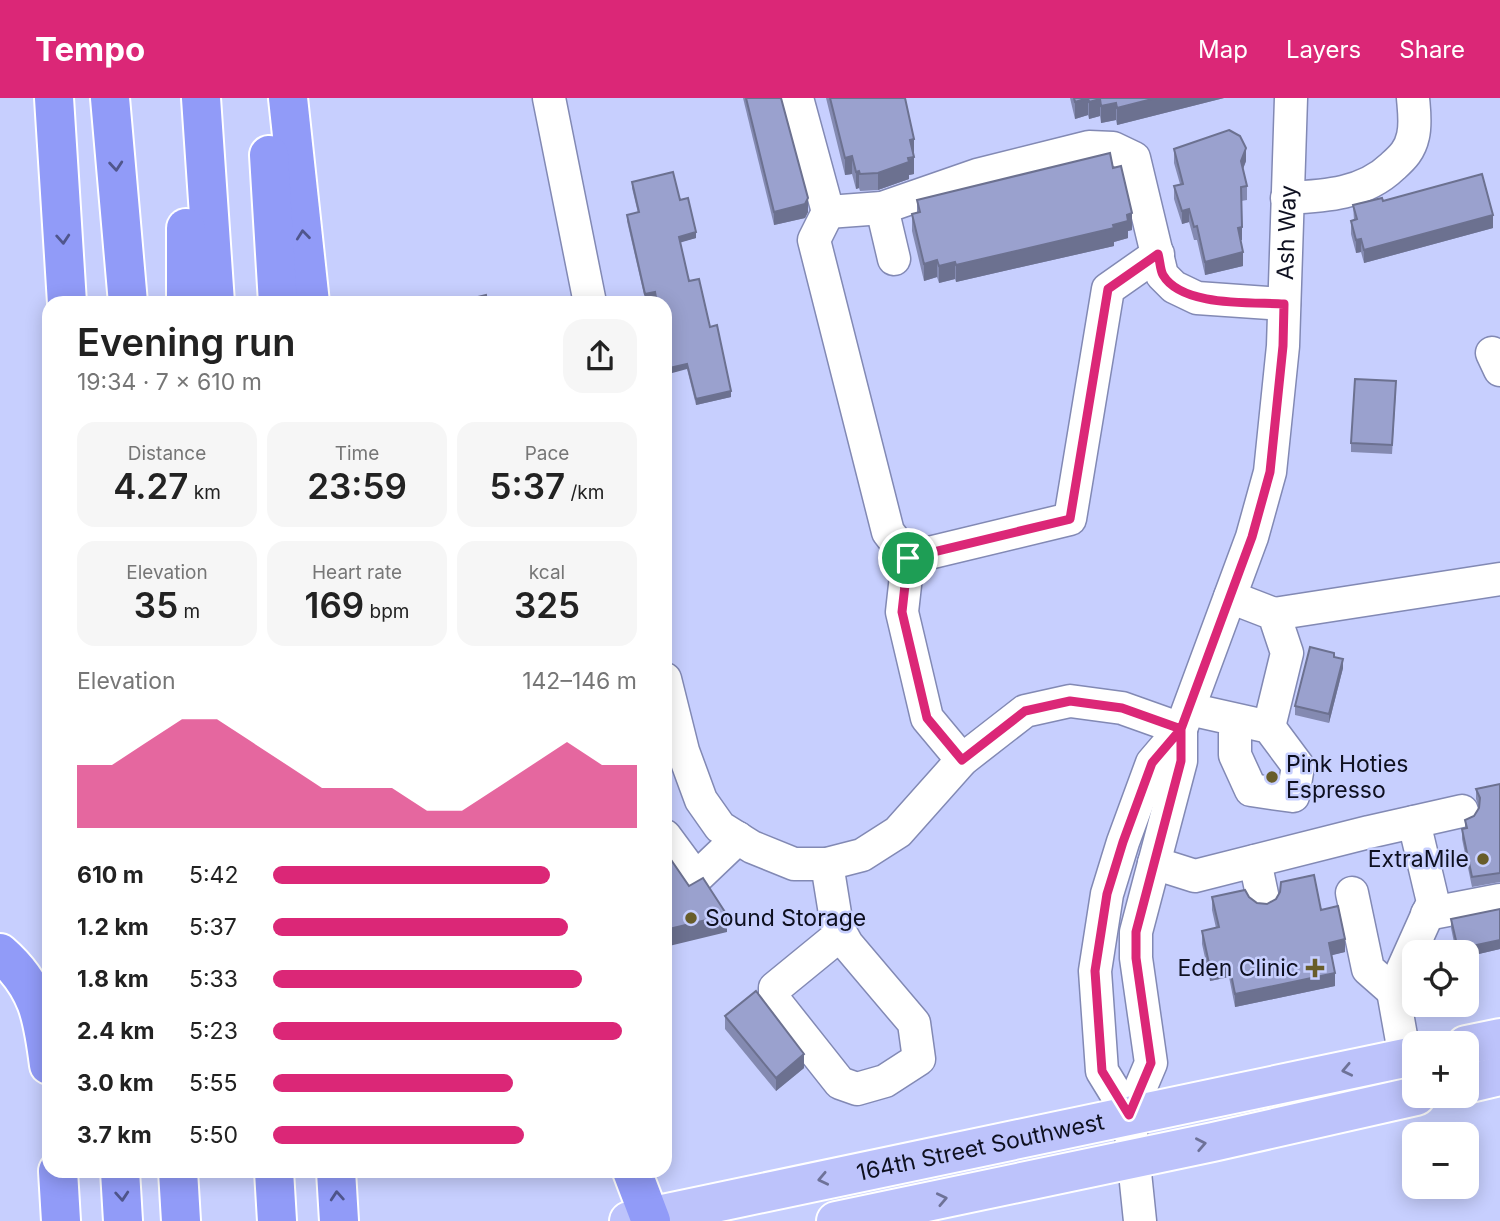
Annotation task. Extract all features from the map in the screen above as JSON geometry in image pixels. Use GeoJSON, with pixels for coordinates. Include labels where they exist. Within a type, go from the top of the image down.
{"type":"FeatureCollection","features":[{"type":"Feature","properties":{"kind":"highway"},"geometry":{"type":"LineString","coordinates":[[54,98],[66,296]]}},
{"type":"Feature","properties":{"kind":"highway"},"geometry":{"type":"LineString","coordinates":[[110,98],[127,296]]}},
{"type":"Feature","properties":{"kind":"highway"},"geometry":{"type":"LineString","coordinates":[[186,296],[187,98]]}},
{"type":"Feature","properties":{"kind":"highway"},"geometry":{"type":"LineString","coordinates":[[201,98],[215,296]]}},
{"type":"Feature","properties":{"kind":"highway"},"geometry":{"type":"LineString","coordinates":[[266,98],[278,296]]}},
{"type":"Feature","properties":{"kind":"highway"},"geometry":{"type":"LineString","coordinates":[[288,98],[309,296]]}},
{"type":"Feature","properties":{"kind":"highway"},"geometry":{"type":"LineString","coordinates":[[0,953],[16,967],[30,986],[42,1021]]}},
{"type":"Feature","properties":{"kind":"highway"},"geometry":{"type":"LineString","coordinates":[[58,1178],[61,1221]]}},
{"type":"Feature","properties":{"kind":"highway"},"geometry":{"type":"LineString","coordinates":[[120,1178],[123,1221]]}},
{"type":"Feature","properties":{"kind":"highway"},"geometry":{"type":"LineString","coordinates":[[178,1178],[181,1221]]}},
{"type":"Feature","properties":{"kind":"highway"},"geometry":{"type":"LineString","coordinates":[[205,1178],[207,1221]]}},
{"type":"Feature","properties":{"kind":"highway"},"geometry":{"type":"LineString","coordinates":[[274,1178],[277,1221]]}},
{"type":"Feature","properties":{"kind":"highway"},"geometry":{"type":"LineString","coordinates":[[336,1178],[339,1221]]}},
{"type":"Feature","properties":{"kind":"highway"},"geometry":{"type":"LineString","coordinates":[[633,1178],[642,1219]]}},
{"type":"Feature","properties":{"kind":"main road"},"geometry":{"type":"LineString","coordinates":[[1479,1042],[1500,1038]]}},
{"type":"Feature","properties":{"kind":"main road","name":"164th Street Southwest"},"geometry":{"type":"LineString","coordinates":[[642,1219],[1402,1058]]}},
{"type":"Feature","properties":{"kind":"main road"},"geometry":{"type":"LineString","coordinates":[[1479,1081],[1500,1076]]}},
{"type":"Feature","properties":{"kind":"main road","name":"164th Street Southwest"},"geometry":{"type":"LineString","coordinates":[[836,1221],[1402,1099]]}},
{"type":"Feature","properties":{"kind":"street"},"geometry":{"type":"LineString","coordinates":[[549,98],[589,296]]}},
{"type":"Feature","properties":{"kind":"street"},"geometry":{"type":"LineString","coordinates":[[797,98],[828,212],[814,240],[888,532],[908,558],[902,612],[927,718],[962,760]]}},
{"type":"Feature","properties":{"kind":"street","name":"Ash Way"},"geometry":{"type":"LineString","coordinates":[[1129,1115],[1151,1063],[1136,958],[1136,932],[1181,761],[1185,719],[1252,537],[1270,472],[1283,346],[1291,98]]}},
{"type":"Feature","properties":{"kind":"street"},"geometry":{"type":"LineString","coordinates":[[1287,198],[1332,195],[1368,185],[1387,173],[1407,153],[1413,135],[1413,98]]}},
{"type":"Feature","properties":{"kind":"street"},"geometry":{"type":"LineString","coordinates":[[828,212],[882,208],[976,175],[1089,147],[1113,148],[1134,158],[1162,275],[1174,287],[1197,298],[1284,304]]}},
{"type":"Feature","properties":{"kind":"street"},"geometry":{"type":"LineString","coordinates":[[882,208],[894,260]]}},
{"type":"Feature","properties":{"kind":"street"},"geometry":{"type":"LineString","coordinates":[[908,558],[1070,519],[1108,289],[1158,254]]}},
{"type":"Feature","properties":{"kind":"street"},"geometry":{"type":"LineString","coordinates":[[1230,597],[1274,614],[1500,579]]}},
{"type":"Feature","properties":{"kind":"street"},"geometry":{"type":"LineString","coordinates":[[1269,727],[1287,653],[1274,614]]}},
{"type":"Feature","properties":{"kind":"street"},"geometry":{"type":"LineString","coordinates":[[672,734],[701,800],[720,827],[752,847],[794,864],[827,864],[862,855],[898,832],[962,760],[1025,711],[1070,701],[1185,719],[1235,720],[1269,727],[1298,766],[1293,796],[1251,790],[1235,755],[1235,720]]}},
{"type":"Feature","properties":{"kind":"street","name":"Ash Way"},"geometry":{"type":"LineString","coordinates":[[1140,1221],[1129,1115],[1102,1071],[1095,971],[1107,894],[1123,842],[1152,763],[1185,719]]}},
{"type":"Feature","properties":{"kind":"street"},"geometry":{"type":"LineString","coordinates":[[1154,863],[1195,876],[1462,811]]}},
{"type":"Feature","properties":{"kind":"street"},"geometry":{"type":"LineString","coordinates":[[1393,991],[1433,902],[1414,822]]}},
{"type":"Feature","properties":{"kind":"street"},"geometry":{"type":"LineString","coordinates":[[672,845],[696,878],[738,838]]}},
{"type":"Feature","properties":{"kind":"street"},"geometry":{"type":"LineString","coordinates":[[1255,861],[1263,899]]}},
{"type":"Feature","properties":{"kind":"street"},"geometry":{"type":"LineString","coordinates":[[827,864],[837,926],[847,944],[914,1023],[919,1059],[885,1081],[857,1089],[840,1083],[775,1001],[775,988],[841,934]]}},
{"type":"Feature","properties":{"kind":"street"},"geometry":{"type":"LineString","coordinates":[[1352,893],[1368,969],[1393,991],[1403,1031]]}},
{"type":"Feature","properties":{"kind":"street"},"geometry":{"type":"LineString","coordinates":[[1427,914],[1500,900]]}},
{"type":"Feature","properties":{"kind":"building"},"geometry":{"type":"Polygon","coordinates":[[[746,98],[781,98],[808,198],[805,204],[774,212],[746,98]]]}},
{"type":"Feature","properties":{"kind":"building"},"geometry":{"type":"Polygon","coordinates":[[[830,98],[905,98],[914,139],[910,140],[914,157],[908,158],[909,162],[878,173],[856,172],[852,156],[845,158],[830,98]]]}},
{"type":"Feature","properties":{"kind":"building"},"geometry":{"type":"Polygon","coordinates":[[[1088,98],[1156,98],[1117,108],[1116,103],[1101,106],[1100,99],[1089,102],[1088,98]]]}},
{"type":"Feature","properties":{"kind":"building"},"geometry":{"type":"Polygon","coordinates":[[[1229,130],[1240,136],[1246,148],[1241,161],[1247,186],[1241,187],[1242,227],[1238,228],[1243,252],[1205,262],[1197,226],[1194,227],[1189,209],[1182,211],[1174,186],[1183,184],[1174,149],[1229,130]]]}},
{"type":"Feature","properties":{"kind":"building"},"geometry":{"type":"Polygon","coordinates":[[[1110,153],[1113,168],[1121,166],[1132,213],[1127,215],[1128,221],[1113,225],[1114,228],[956,265],[955,262],[939,266],[937,260],[924,264],[912,214],[920,212],[917,200],[1110,153]]]}},
{"type":"Feature","properties":{"kind":"building"},"geometry":{"type":"Polygon","coordinates":[[[673,172],[680,200],[688,198],[696,232],[679,237],[689,281],[699,279],[710,327],[717,325],[731,391],[696,399],[687,364],[672,367],[672,296],[656,296],[655,292],[645,294],[627,215],[639,212],[632,182],[673,172]]]}},
{"type":"Feature","properties":{"kind":"building"},"geometry":{"type":"Polygon","coordinates":[[[1482,174],[1493,215],[1364,250],[1361,239],[1356,240],[1351,221],[1357,219],[1353,205],[1382,198],[1383,201],[1482,174]]]}},
{"type":"Feature","properties":{"kind":"building"},"geometry":{"type":"Polygon","coordinates":[[[1355,379],[1396,381],[1392,445],[1351,443],[1355,379]]]}},
{"type":"Feature","properties":{"kind":"building"},"geometry":{"type":"Polygon","coordinates":[[[1310,647],[1334,653],[1334,657],[1343,659],[1329,714],[1295,706],[1310,647]]]}},
{"type":"Feature","properties":{"kind":"building","name":"ExtraMile"},"geometry":{"type":"Polygon","coordinates":[[[1500,784],[1500,873],[1472,877],[1462,829],[1467,828],[1465,820],[1474,816],[1479,808],[1480,798],[1476,789],[1500,784]]]}},
{"type":"Feature","properties":{"kind":"building"},"geometry":{"type":"Polygon","coordinates":[[[672,861],[689,886],[703,878],[727,915],[672,928],[672,861]]]}},
{"type":"Feature","properties":{"kind":"building"},"geometry":{"type":"Polygon","coordinates":[[[1314,875],[1321,910],[1338,906],[1345,939],[1329,943],[1335,973],[1235,994],[1229,964],[1210,968],[1202,931],[1219,927],[1212,897],[1245,890],[1257,903],[1267,904],[1276,899],[1281,882],[1314,875]]]}},
{"type":"Feature","properties":{"kind":"building"},"geometry":{"type":"Polygon","coordinates":[[[1500,909],[1500,940],[1479,944],[1479,940],[1456,940],[1451,919],[1500,909]]]}},
{"type":"Feature","properties":{"kind":"building"},"geometry":{"type":"Polygon","coordinates":[[[756,991],[804,1054],[776,1078],[725,1016],[756,991]]]}},
{"type":"Feature","properties":{"kind":"place","name":"Pink Hoties Espresso"},"geometry":{"type":"Point","coordinates":[1272,777]}},
{"type":"Feature","properties":{"kind":"place","name":"ExtraMile"},"geometry":{"type":"Point","coordinates":[1483,859]}},
{"type":"Feature","properties":{"kind":"place","name":"Sound Storage"},"geometry":{"type":"Point","coordinates":[691,918]}},
{"type":"Feature","properties":{"kind":"place","name":"Eden Clinic"},"geometry":{"type":"Point","coordinates":[1315,968]}},
{"type":"Feature","properties":{"kind":"route"},"geometry":{"type":"LineString","coordinates":[[908,558],[902,612],[927,718],[962,760],[1025,711],[1070,701],[1122,708],[1181,729],[1152,763],[1123,842],[1107,894],[1095,971],[1102,1071],[1129,1115],[1151,1063],[1136,958],[1136,932],[1181,761],[1181,729],[1252,537],[1270,472],[1283,346],[1284,304],[1197,298],[1174,287],[1162,275],[1158,254],[1108,289],[1070,519],[908,558]]}}]}
